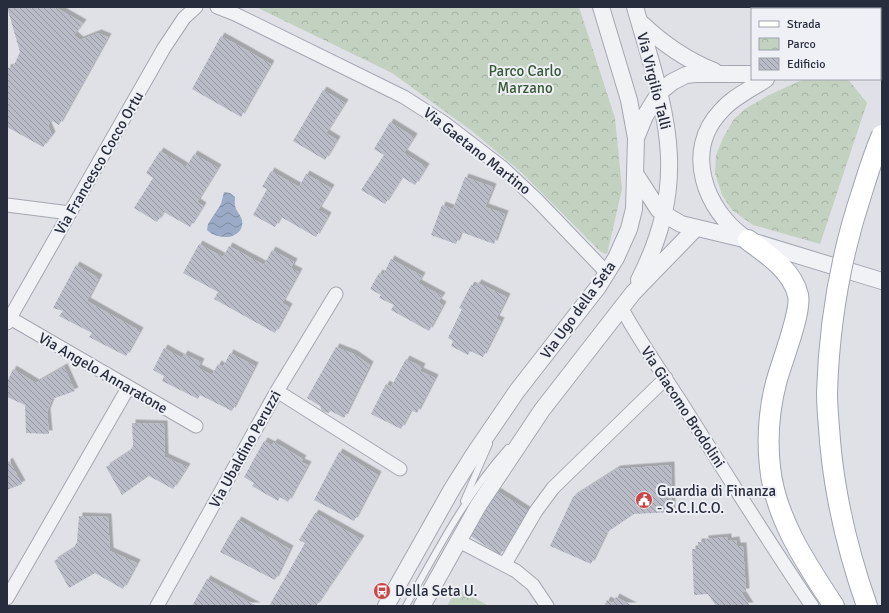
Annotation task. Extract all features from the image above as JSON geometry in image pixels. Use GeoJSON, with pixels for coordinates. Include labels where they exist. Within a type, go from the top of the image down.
{"type":"FeatureCollection","features":[{"type":"Feature","properties":{"kind":"main road"},"geometry":{"type":"LineString","coordinates":[[867,606],[843,528],[834,478],[827,395],[834,302],[839,276],[851,226],[882,135]]}},
{"type":"Feature","properties":{"kind":"main road"},"geometry":{"type":"LineString","coordinates":[[748,240],[765,252],[782,268],[790,279],[797,293],[798,301],[794,322],[771,407],[768,437],[770,469],[777,500],[788,529],[834,606]]}},
{"type":"Feature","properties":{"kind":"street","name":"Via Francesco Cocco Ortu"},"geometry":{"type":"LineString","coordinates":[[8,321],[164,48],[184,18],[196,7]]}},
{"type":"Feature","properties":{"kind":"street","name":"Via Gaetano Martino"},"geometry":{"type":"LineString","coordinates":[[217,7],[358,73],[404,97],[432,114],[503,168],[537,200],[607,274]]}},
{"type":"Feature","properties":{"kind":"street","name":"Via Virgilio Talli"},"geometry":{"type":"LineString","coordinates":[[601,7],[629,100],[636,138]]}},
{"type":"Feature","properties":{"kind":"street"},"geometry":{"type":"LineString","coordinates":[[637,15],[659,40],[684,57],[714,71],[728,74]]}},
{"type":"Feature","properties":{"kind":"street","name":"Via Virgilio Talli"},"geometry":{"type":"LineString","coordinates":[[633,293],[651,255],[664,214],[670,164],[667,127],[660,92],[637,15]]}},
{"type":"Feature","properties":{"kind":"street"},"geometry":{"type":"LineString","coordinates":[[636,138],[648,110],[660,92],[672,82],[686,75],[751,74]]}},
{"type":"Feature","properties":{"kind":"street"},"geometry":{"type":"LineString","coordinates":[[748,240],[731,227],[718,212],[712,202],[702,176],[702,151],[709,128],[720,111],[742,94],[764,80]]}},
{"type":"Feature","properties":{"kind":"street","name":"Via Ugo della Seta"},"geometry":{"type":"LineString","coordinates":[[386,606],[458,479],[517,391],[598,287],[616,258],[631,223],[635,200],[636,138]]}},
{"type":"Feature","properties":{"kind":"street"},"geometry":{"type":"LineString","coordinates":[[636,175],[649,196],[664,214],[681,224],[748,240],[882,281]]}},
{"type":"Feature","properties":{"kind":"street"},"geometry":{"type":"LineString","coordinates":[[7,205],[70,213]]}},
{"type":"Feature","properties":{"kind":"street"},"geometry":{"type":"LineString","coordinates":[[633,293],[696,228]]}},
{"type":"Feature","properties":{"kind":"street","name":"Via Ugo della Seta"},"geometry":{"type":"LineString","coordinates":[[422,606],[478,506],[542,410],[633,293]]}},
{"type":"Feature","properties":{"kind":"street","name":"Via Ubaldino Peruzzi"},"geometry":{"type":"LineString","coordinates":[[157,606],[277,391],[336,294]]}},
{"type":"Feature","properties":{"kind":"street","name":"Via Giacomo Brodolini"},"geometry":{"type":"LineString","coordinates":[[621,307],[781,561],[812,606]]}},
{"type":"Feature","properties":{"kind":"street","name":"Via Angelo Annaratone"},"geometry":{"type":"LineString","coordinates":[[8,321],[196,426]]}},
{"type":"Feature","properties":{"kind":"street"},"geometry":{"type":"LineString","coordinates":[[505,564],[536,511],[553,488],[666,378]]}},
{"type":"Feature","properties":{"kind":"street"},"geometry":{"type":"LineString","coordinates":[[7,598],[128,388]]}},
{"type":"Feature","properties":{"kind":"street"},"geometry":{"type":"LineString","coordinates":[[277,391],[400,469]]}},
{"type":"Feature","properties":{"kind":"street"},"geometry":{"type":"LineString","coordinates":[[459,541],[516,571],[529,581],[548,606]]}},
{"type":"Feature","properties":{"kind":"lane","name":"Via Ugo della Seta"},"geometry":{"type":"LineString","coordinates":[[406,606],[458,514],[488,470],[542,410]]}},
{"type":"Feature","properties":{"kind":"lane","name":"Via Ugo della Seta"},"geometry":{"type":"LineString","coordinates":[[458,514],[504,412]]}},
{"type":"Feature","properties":{"kind":"green space","name":"Parco Carlo Marzano"},"geometry":{"type":"Polygon","coordinates":[[[256,7],[579,7],[615,118],[622,189],[607,254],[601,252],[521,172],[472,131],[392,73],[256,7]]]}},
{"type":"Feature","properties":{"kind":"green space"},"geometry":{"type":"Polygon","coordinates":[[[802,80],[849,80],[867,103],[820,244],[753,225],[732,210],[722,195],[715,173],[716,155],[723,138],[734,119],[745,109],[769,95],[802,80]]]}},
{"type":"Feature","properties":{"kind":"green space"},"geometry":{"type":"Polygon","coordinates":[[[457,588],[489,606],[447,606],[457,588]]]}},
{"type":"Feature","properties":{"kind":"water"},"geometry":{"type":"Polygon","coordinates":[[[224,192],[230,193],[235,197],[235,208],[242,220],[241,230],[228,237],[217,236],[207,230],[208,224],[221,204],[224,192]]]}},
{"type":"Feature","properties":{"kind":"building"},"geometry":{"type":"Polygon","coordinates":[[[7,7],[55,7],[83,23],[74,35],[80,40],[98,33],[108,37],[59,125],[51,120],[48,126],[52,135],[43,147],[7,127],[7,68],[13,67],[20,52],[7,7]]]}},
{"type":"Feature","properties":{"kind":"building"},"geometry":{"type":"Polygon","coordinates":[[[221,36],[271,64],[241,117],[192,89],[221,36]]]}},
{"type":"Feature","properties":{"kind":"building"},"geometry":{"type":"Polygon","coordinates":[[[323,90],[345,103],[326,133],[337,140],[325,160],[293,141],[323,90]]]}},
{"type":"Feature","properties":{"kind":"building"},"geometry":{"type":"Polygon","coordinates":[[[390,122],[414,137],[404,153],[426,167],[415,185],[402,177],[385,204],[361,190],[384,155],[374,149],[390,122]]]}},
{"type":"Feature","properties":{"kind":"building"},"geometry":{"type":"Polygon","coordinates":[[[160,151],[186,167],[194,154],[218,168],[197,202],[203,206],[190,227],[164,212],[157,222],[134,208],[153,178],[146,173],[160,151]]]}},
{"type":"Feature","properties":{"kind":"building"},"geometry":{"type":"Polygon","coordinates":[[[271,171],[299,187],[306,174],[331,188],[318,210],[328,216],[316,237],[281,217],[275,227],[253,215],[267,189],[262,187],[271,171]]]}},
{"type":"Feature","properties":{"kind":"building"},"geometry":{"type":"Polygon","coordinates":[[[465,177],[493,187],[485,207],[505,214],[494,244],[461,232],[456,244],[431,235],[442,205],[453,209],[465,177]]]}},
{"type":"Feature","properties":{"kind":"building"},"geometry":{"type":"Polygon","coordinates":[[[199,244],[223,257],[229,246],[264,265],[272,250],[294,262],[291,268],[299,272],[282,303],[289,307],[275,333],[214,299],[218,292],[183,273],[199,244]]]}},
{"type":"Feature","properties":{"kind":"building"},"geometry":{"type":"Polygon","coordinates":[[[391,259],[422,276],[418,283],[442,296],[438,302],[443,305],[429,331],[391,310],[394,305],[379,298],[381,295],[370,289],[379,273],[383,275],[391,259]]]}},
{"type":"Feature","properties":{"kind":"building"},"geometry":{"type":"Polygon","coordinates":[[[76,265],[99,278],[87,301],[140,331],[126,356],[89,337],[92,333],[59,316],[63,311],[53,308],[76,265]]]}},
{"type":"Feature","properties":{"kind":"building"},"geometry":{"type":"Polygon","coordinates":[[[478,283],[507,297],[496,319],[501,321],[483,357],[470,351],[468,355],[451,346],[453,341],[448,338],[462,309],[459,308],[471,285],[475,287],[478,283]]]}},
{"type":"Feature","properties":{"kind":"building"},"geometry":{"type":"Polygon","coordinates":[[[336,347],[354,354],[370,365],[344,418],[331,411],[328,413],[322,411],[320,406],[307,398],[336,347]]]}},
{"type":"Feature","properties":{"kind":"building"},"geometry":{"type":"Polygon","coordinates":[[[164,348],[182,358],[184,354],[201,362],[198,368],[212,375],[218,364],[223,367],[230,353],[255,366],[232,411],[200,395],[198,399],[162,381],[164,376],[153,370],[164,348]]]}},
{"type":"Feature","properties":{"kind":"building"},"geometry":{"type":"Polygon","coordinates":[[[406,359],[422,367],[420,371],[435,378],[417,413],[411,410],[401,429],[371,414],[386,384],[391,387],[406,359]]]}},
{"type":"Feature","properties":{"kind":"building"},"geometry":{"type":"Polygon","coordinates":[[[64,367],[75,391],[52,399],[47,412],[49,434],[26,433],[25,405],[7,397],[7,382],[13,369],[36,383],[64,367]]]}},
{"type":"Feature","properties":{"kind":"building"},"geometry":{"type":"Polygon","coordinates":[[[132,423],[164,424],[165,457],[187,467],[173,489],[149,476],[122,495],[106,467],[129,452],[133,446],[132,423]]]}},
{"type":"Feature","properties":{"kind":"building"},"geometry":{"type":"Polygon","coordinates":[[[264,441],[272,445],[274,442],[303,459],[301,462],[308,465],[288,502],[280,497],[278,501],[252,486],[254,483],[244,477],[264,441]]]}},
{"type":"Feature","properties":{"kind":"building"},"geometry":{"type":"Polygon","coordinates":[[[339,452],[378,475],[354,521],[314,500],[339,452]]]}},
{"type":"Feature","properties":{"kind":"building"},"geometry":{"type":"Polygon","coordinates":[[[9,461],[22,484],[7,490],[7,463],[9,461]]]}},
{"type":"Feature","properties":{"kind":"building"},"geometry":{"type":"Polygon","coordinates":[[[671,465],[672,512],[634,514],[606,533],[591,564],[550,546],[573,497],[617,469],[671,465]]]}},
{"type":"Feature","properties":{"kind":"building"},"geometry":{"type":"Polygon","coordinates":[[[497,491],[528,511],[500,555],[469,535],[497,491]]]}},
{"type":"Feature","properties":{"kind":"building"},"geometry":{"type":"Polygon","coordinates":[[[315,513],[361,539],[316,606],[269,606],[305,543],[299,540],[315,513]]]}},
{"type":"Feature","properties":{"kind":"building"},"geometry":{"type":"Polygon","coordinates":[[[79,516],[108,517],[110,551],[137,563],[123,589],[95,573],[69,588],[54,561],[73,549],[77,542],[79,516]]]}},
{"type":"Feature","properties":{"kind":"building"},"geometry":{"type":"Polygon","coordinates":[[[238,520],[290,549],[275,580],[220,552],[238,520]]]}},
{"type":"Feature","properties":{"kind":"building"},"geometry":{"type":"Polygon","coordinates":[[[728,537],[728,541],[736,540],[737,546],[743,546],[746,592],[741,592],[750,606],[716,606],[708,594],[694,595],[692,549],[698,549],[698,542],[705,542],[705,539],[728,537]]]}},
{"type":"Feature","properties":{"kind":"building"},"geometry":{"type":"Polygon","coordinates":[[[207,579],[257,606],[192,606],[207,579]]]}},
{"type":"Feature","properties":{"kind":"building"},"geometry":{"type":"Polygon","coordinates":[[[616,597],[633,606],[604,606],[607,600],[613,603],[616,597]]]}},
{"type":"Feature","properties":{"kind":"place","name":"Guardia di Finanza - S.C.I.C.O."},"geometry":{"type":"Point","coordinates":[644,500]}},
{"type":"Feature","properties":{"kind":"place","name":"Della Seta U."},"geometry":{"type":"Point","coordinates":[382,591]}}]}
